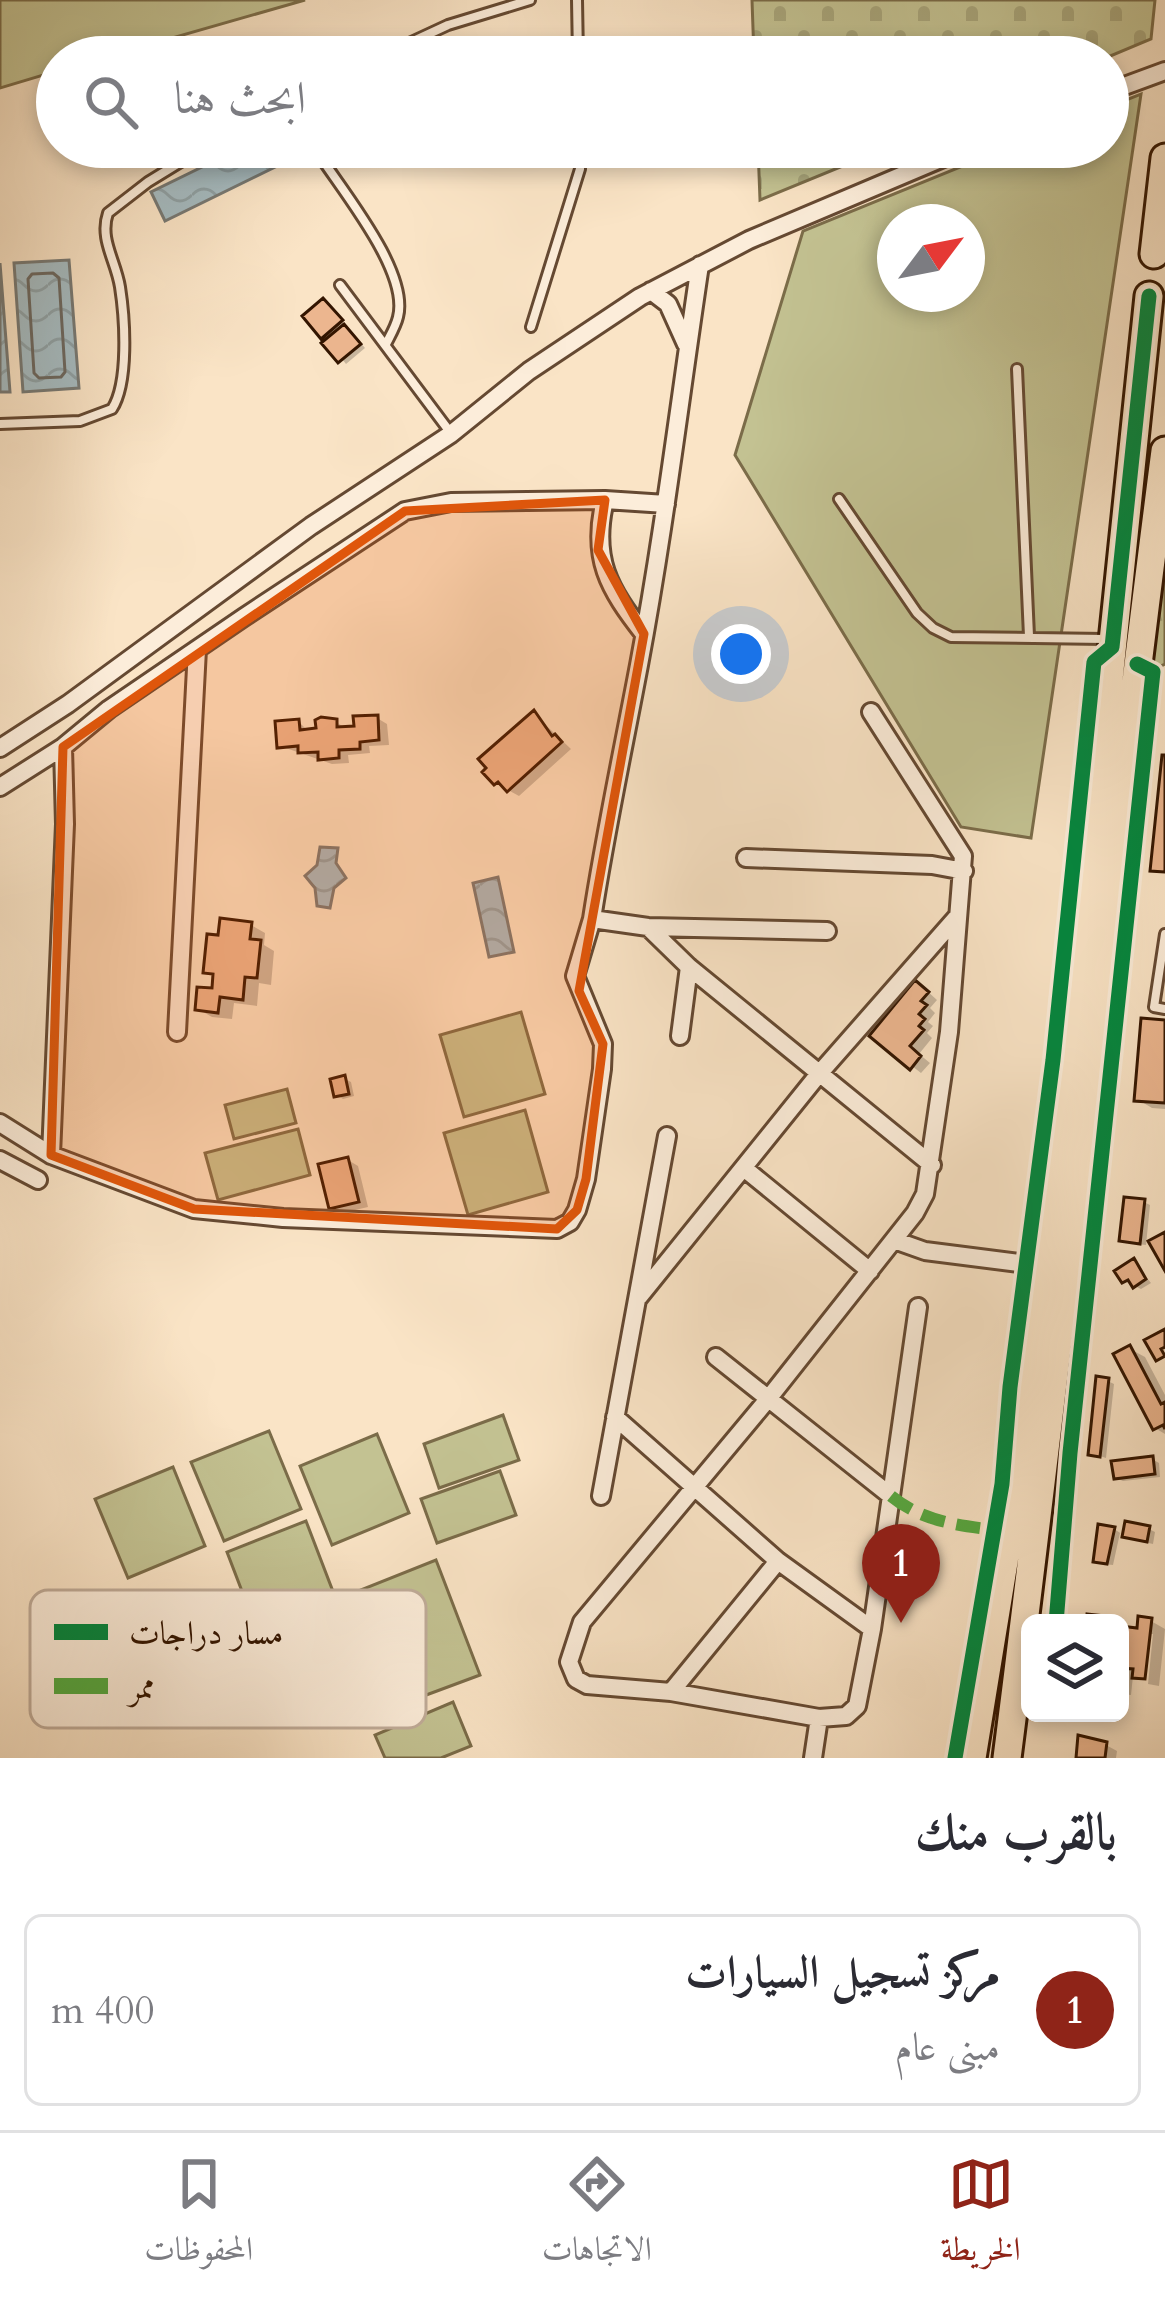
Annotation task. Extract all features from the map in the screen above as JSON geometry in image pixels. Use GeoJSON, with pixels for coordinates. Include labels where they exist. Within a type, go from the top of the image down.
{"type":"FeatureCollection","features":[{"type":"Feature","properties":{"kind":"main road"},"geometry":{"type":"LineString","coordinates":[[974,1745],[1016,1490],[1112,640],[1157,299],[1141,274],[1145,262],[1160,253],[1165,158]]}},
{"type":"Feature","properties":{"kind":"main road"},"geometry":{"type":"LineString","coordinates":[[1013,1748],[1134,684],[1165,451]]}},
{"type":"Feature","properties":{"kind":"street"},"geometry":{"type":"LineString","coordinates":[[1129,84],[1165,71]]}},
{"type":"Feature","properties":{"kind":"street"},"geometry":{"type":"LineString","coordinates":[[0,748],[68,704],[311,526],[451,434],[530,371],[651,291],[749,240],[919,168]]}},
{"type":"Feature","properties":{"kind":"street"},"geometry":{"type":"LineString","coordinates":[[0,1123],[51,1155],[194,1209],[283,1218],[557,1229],[570,1222],[586,1179],[603,1044],[575,976],[592,919],[644,634],[700,265]]}},
{"type":"Feature","properties":{"kind":"street"},"geometry":{"type":"LineString","coordinates":[[651,291],[668,304],[688,347]]}},
{"type":"Feature","properties":{"kind":"street"},"geometry":{"type":"LineString","coordinates":[[605,500],[598,550],[614,592],[644,634]]}},
{"type":"Feature","properties":{"kind":"street"},"geometry":{"type":"LineString","coordinates":[[0,787],[405,511],[451,502],[666,504]]}},
{"type":"Feature","properties":{"kind":"street"},"geometry":{"type":"LineString","coordinates":[[177,1032],[197,649]]}},
{"type":"Feature","properties":{"kind":"street"},"geometry":{"type":"LineString","coordinates":[[871,712],[958,844],[964,871],[949,1032],[925,1194],[768,1400],[582,1622],[569,1662],[576,1679],[586,1685],[671,1692],[819,1718],[846,1716],[857,1706],[918,1307]]}},
{"type":"Feature","properties":{"kind":"street"},"geometry":{"type":"LineString","coordinates":[[51,1155],[65,824],[63,747]]}},
{"type":"Feature","properties":{"kind":"street"},"geometry":{"type":"LineString","coordinates":[[746,858],[932,865],[964,871]]}},
{"type":"Feature","properties":{"kind":"street"},"geometry":{"type":"LineString","coordinates":[[639,1297],[818,1075],[957,917]]}},
{"type":"Feature","properties":{"kind":"street"},"geometry":{"type":"LineString","coordinates":[[592,919],[648,927],[826,931]]}},
{"type":"Feature","properties":{"kind":"street"},"geometry":{"type":"LineString","coordinates":[[648,927],[689,967],[932,1165]]}},
{"type":"Feature","properties":{"kind":"street"},"geometry":{"type":"LineString","coordinates":[[680,1036],[689,967]]}},
{"type":"Feature","properties":{"kind":"street"},"geometry":{"type":"LineString","coordinates":[[601,1496],[668,1136]]}},
{"type":"Feature","properties":{"kind":"street"},"geometry":{"type":"LineString","coordinates":[[0,1160],[38,1180]]}},
{"type":"Feature","properties":{"kind":"street"},"geometry":{"type":"LineString","coordinates":[[745,1168],[870,1271]]}},
{"type":"Feature","properties":{"kind":"street"},"geometry":{"type":"LineString","coordinates":[[894,1240],[925,1251],[1042,1266]]}},
{"type":"Feature","properties":{"kind":"street"},"geometry":{"type":"LineString","coordinates":[[716,1357],[891,1496]]}},
{"type":"Feature","properties":{"kind":"street"},"geometry":{"type":"LineString","coordinates":[[615,1417],[778,1562],[872,1629]]}},
{"type":"Feature","properties":{"kind":"street"},"geometry":{"type":"LineString","coordinates":[[671,1692],[778,1562]]}},
{"type":"Feature","properties":{"kind":"street"},"geometry":{"type":"LineString","coordinates":[[813,1758],[819,1718]]}},
{"type":"Feature","properties":{"kind":"lane"},"geometry":{"type":"LineString","coordinates":[[424,36],[530,0]]}},
{"type":"Feature","properties":{"kind":"lane"},"geometry":{"type":"LineString","coordinates":[[577,0],[578,36]]}},
{"type":"Feature","properties":{"kind":"lane"},"geometry":{"type":"LineString","coordinates":[[0,424],[80,421],[112,409],[123,385],[120,286],[105,237],[108,213],[171,168]]}},
{"type":"Feature","properties":{"kind":"lane"},"geometry":{"type":"LineString","coordinates":[[328,168],[396,284],[398,317],[386,344]]}},
{"type":"Feature","properties":{"kind":"lane"},"geometry":{"type":"LineString","coordinates":[[531,327],[580,168]]}},
{"type":"Feature","properties":{"kind":"lane"},"geometry":{"type":"LineString","coordinates":[[340,285],[451,434]]}},
{"type":"Feature","properties":{"kind":"lane"},"geometry":{"type":"LineString","coordinates":[[1017,369],[1029,636]]}},
{"type":"Feature","properties":{"kind":"lane"},"geometry":{"type":"LineString","coordinates":[[839,499],[917,613],[933,628],[952,637],[1112,640]]}},
{"type":"Feature","properties":{"kind":"lane"},"geometry":{"type":"LineString","coordinates":[[1165,934],[1154,1007],[1165,1009]]}},
{"type":"Feature","properties":{"kind":"lane"},"geometry":{"type":"LineString","coordinates":[[974,1745],[1013,1748]]}},
{"type":"Feature","properties":{"kind":"highlighted area"},"geometry":{"type":"Polygon","coordinates":[[[605,500],[598,550],[644,634],[579,991],[603,1044],[602,1069],[586,1179],[577,1210],[557,1229],[194,1209],[51,1155],[63,747],[405,511],[605,500]]]}},
{"type":"Feature","properties":{"kind":"green space"},"geometry":{"type":"Polygon","coordinates":[[[0,0],[305,0],[179,36],[36,36],[36,77],[0,88],[0,0]]]}},
{"type":"Feature","properties":{"kind":"green space"},"geometry":{"type":"Polygon","coordinates":[[[752,0],[1155,0],[1151,39],[1129,48],[1129,36],[753,36],[752,0]]]}},
{"type":"Feature","properties":{"kind":"green space"},"geometry":{"type":"Polygon","coordinates":[[[1141,94],[1031,838],[961,827],[735,455],[803,231],[958,168],[1129,168],[1129,99],[1141,94]]]}},
{"type":"Feature","properties":{"kind":"green space"},"geometry":{"type":"Polygon","coordinates":[[[759,168],[838,168],[760,200],[759,168]]]}},
{"type":"Feature","properties":{"kind":"green space"},"geometry":{"type":"Polygon","coordinates":[[[1165,560],[1165,664],[1139,676],[1165,560]]]}},
{"type":"Feature","properties":{"kind":"green space"},"geometry":{"type":"Polygon","coordinates":[[[521,1012],[545,1094],[464,1117],[440,1035],[521,1012]]]}},
{"type":"Feature","properties":{"kind":"green space"},"geometry":{"type":"Polygon","coordinates":[[[287,1089],[296,1123],[234,1139],[225,1105],[287,1089]]]}},
{"type":"Feature","properties":{"kind":"green space"},"geometry":{"type":"Polygon","coordinates":[[[525,1110],[548,1192],[468,1215],[444,1133],[525,1110]]]}},
{"type":"Feature","properties":{"kind":"green space"},"geometry":{"type":"Polygon","coordinates":[[[298,1129],[310,1175],[218,1200],[205,1153],[298,1129]]]}},
{"type":"Feature","properties":{"kind":"green space"},"geometry":{"type":"Polygon","coordinates":[[[503,1415],[519,1460],[439,1488],[424,1444],[503,1415]]]}},
{"type":"Feature","properties":{"kind":"green space"},"geometry":{"type":"Polygon","coordinates":[[[269,1431],[301,1509],[224,1541],[191,1462],[269,1431]]]}},
{"type":"Feature","properties":{"kind":"green space"},"geometry":{"type":"Polygon","coordinates":[[[377,1434],[409,1513],[332,1545],[300,1466],[377,1434]]]}},
{"type":"Feature","properties":{"kind":"green space"},"geometry":{"type":"Polygon","coordinates":[[[173,1467],[205,1546],[128,1578],[95,1499],[173,1467]]]}},
{"type":"Feature","properties":{"kind":"green space"},"geometry":{"type":"Polygon","coordinates":[[[500,1471],[516,1515],[437,1543],[421,1499],[500,1471]]]}},
{"type":"Feature","properties":{"kind":"green space"},"geometry":{"type":"Polygon","coordinates":[[[306,1521],[332,1590],[242,1590],[227,1552],[306,1521]]]}},
{"type":"Feature","properties":{"kind":"green space"},"geometry":{"type":"Polygon","coordinates":[[[436,1560],[480,1675],[426,1695],[426,1590],[361,1590],[436,1560]]]}},
{"type":"Feature","properties":{"kind":"green space"},"geometry":{"type":"Polygon","coordinates":[[[453,1702],[471,1746],[441,1758],[385,1758],[375,1735],[392,1728],[426,1728],[426,1713],[453,1702]]]}},
{"type":"Feature","properties":{"kind":"water"},"geometry":{"type":"Polygon","coordinates":[[[200,168],[273,168],[165,221],[151,192],[200,168]]]}},
{"type":"Feature","properties":{"kind":"water"},"geometry":{"type":"Polygon","coordinates":[[[69,260],[79,388],[23,392],[14,263],[69,260]]]}},
{"type":"Feature","properties":{"kind":"water"},"geometry":{"type":"Polygon","coordinates":[[[0,263],[10,392],[0,392],[0,263]]]}},
{"type":"Feature","properties":{"kind":"water"},"geometry":{"type":"Polygon","coordinates":[[[320,847],[338,848],[336,863],[346,878],[334,888],[330,908],[317,906],[315,888],[305,876],[317,865],[320,847]]]}},
{"type":"Feature","properties":{"kind":"water"},"geometry":{"type":"Polygon","coordinates":[[[498,877],[514,952],[489,957],[473,883],[498,877]]]}},
{"type":"Feature","properties":{"kind":"building"},"geometry":{"type":"Polygon","coordinates":[[[323,298],[343,320],[321,339],[302,316],[323,298]]]}},
{"type":"Feature","properties":{"kind":"building"},"geometry":{"type":"Polygon","coordinates":[[[344,324],[361,344],[338,363],[321,343],[344,324]]]}},
{"type":"Feature","properties":{"kind":"building"},"geometry":{"type":"Polygon","coordinates":[[[534,710],[562,742],[507,792],[482,772],[486,768],[478,759],[534,710]]]}},
{"type":"Feature","properties":{"kind":"building"},"geometry":{"type":"Polygon","coordinates":[[[378,715],[379,740],[360,742],[360,749],[339,750],[339,758],[318,760],[318,752],[298,753],[298,746],[277,748],[275,721],[299,719],[300,730],[316,728],[315,720],[321,717],[337,719],[337,727],[354,726],[353,716],[378,715]]]}},
{"type":"Feature","properties":{"kind":"building"},"geometry":{"type":"Polygon","coordinates":[[[1165,755],[1165,872],[1150,871],[1165,755]]]}},
{"type":"Feature","properties":{"kind":"building"},"geometry":{"type":"Polygon","coordinates":[[[220,918],[252,922],[250,939],[261,940],[257,978],[245,977],[243,1000],[220,997],[218,1013],[195,1010],[197,987],[212,988],[213,974],[203,973],[207,934],[218,935],[220,918]]]}},
{"type":"Feature","properties":{"kind":"building"},"geometry":{"type":"Polygon","coordinates":[[[915,980],[929,992],[919,1014],[925,1019],[919,1026],[924,1030],[910,1046],[921,1056],[910,1070],[869,1036],[915,980]]]}},
{"type":"Feature","properties":{"kind":"building"},"geometry":{"type":"Polygon","coordinates":[[[1141,1018],[1165,1020],[1165,1103],[1134,1101],[1141,1018]]]}},
{"type":"Feature","properties":{"kind":"building"},"geometry":{"type":"Polygon","coordinates":[[[345,1075],[349,1094],[334,1097],[330,1079],[345,1075]]]}},
{"type":"Feature","properties":{"kind":"building"},"geometry":{"type":"Polygon","coordinates":[[[348,1157],[359,1202],[329,1209],[318,1164],[348,1157]]]}},
{"type":"Feature","properties":{"kind":"building"},"geometry":{"type":"Polygon","coordinates":[[[1124,1197],[1145,1199],[1140,1244],[1119,1241],[1124,1197]]]}},
{"type":"Feature","properties":{"kind":"building"},"geometry":{"type":"Polygon","coordinates":[[[1165,1232],[1165,1271],[1148,1241],[1165,1232]]]}},
{"type":"Feature","properties":{"kind":"building"},"geometry":{"type":"Polygon","coordinates":[[[1134,1258],[1146,1279],[1133,1288],[1128,1280],[1122,1283],[1114,1271],[1134,1258]]]}},
{"type":"Feature","properties":{"kind":"building"},"geometry":{"type":"Polygon","coordinates":[[[1165,1329],[1161,1349],[1165,1356],[1156,1361],[1144,1340],[1165,1329]]]}},
{"type":"Feature","properties":{"kind":"building"},"geometry":{"type":"Polygon","coordinates":[[[1130,1345],[1161,1404],[1165,1402],[1165,1429],[1163,1425],[1153,1430],[1113,1354],[1130,1345]]]}},
{"type":"Feature","properties":{"kind":"building"},"geometry":{"type":"Polygon","coordinates":[[[1096,1376],[1109,1378],[1100,1457],[1088,1455],[1096,1376]]]}},
{"type":"Feature","properties":{"kind":"building"},"geometry":{"type":"Polygon","coordinates":[[[1153,1456],[1155,1474],[1114,1479],[1111,1461],[1153,1456]]]}},
{"type":"Feature","properties":{"kind":"building"},"geometry":{"type":"Polygon","coordinates":[[[1125,1521],[1150,1526],[1147,1542],[1122,1537],[1125,1521]]]}},
{"type":"Feature","properties":{"kind":"building"},"geometry":{"type":"Polygon","coordinates":[[[1098,1524],[1115,1527],[1107,1564],[1093,1562],[1098,1524]]]}},
{"type":"Feature","properties":{"kind":"building"},"geometry":{"type":"Polygon","coordinates":[[[1138,1616],[1152,1618],[1145,1679],[1132,1678],[1133,1669],[1129,1669],[1129,1627],[1137,1628],[1138,1616]]]}},
{"type":"Feature","properties":{"kind":"building"},"geometry":{"type":"Polygon","coordinates":[[[1078,1735],[1107,1742],[1105,1758],[1076,1758],[1078,1735]]]}},
{"type":"Feature","properties":{"kind":"marked path"},"geometry":{"type":"LineString","coordinates":[[891,1496],[930,1518],[1004,1531]]}},
{"type":"Feature","properties":{"kind":"cycle path"},"geometry":{"type":"LineString","coordinates":[[955,1758],[1002,1484],[1094,662],[1112,647],[1149,296]]}},
{"type":"Feature","properties":{"kind":"cycle path"},"geometry":{"type":"LineString","coordinates":[[1057,1614],[1153,672],[1137,664]]}},
{"type":"Feature","properties":{"kind":"place","name":"مركز تسجيل السيارات"},"geometry":{"type":"Point","coordinates":[901,1623]}}]}
